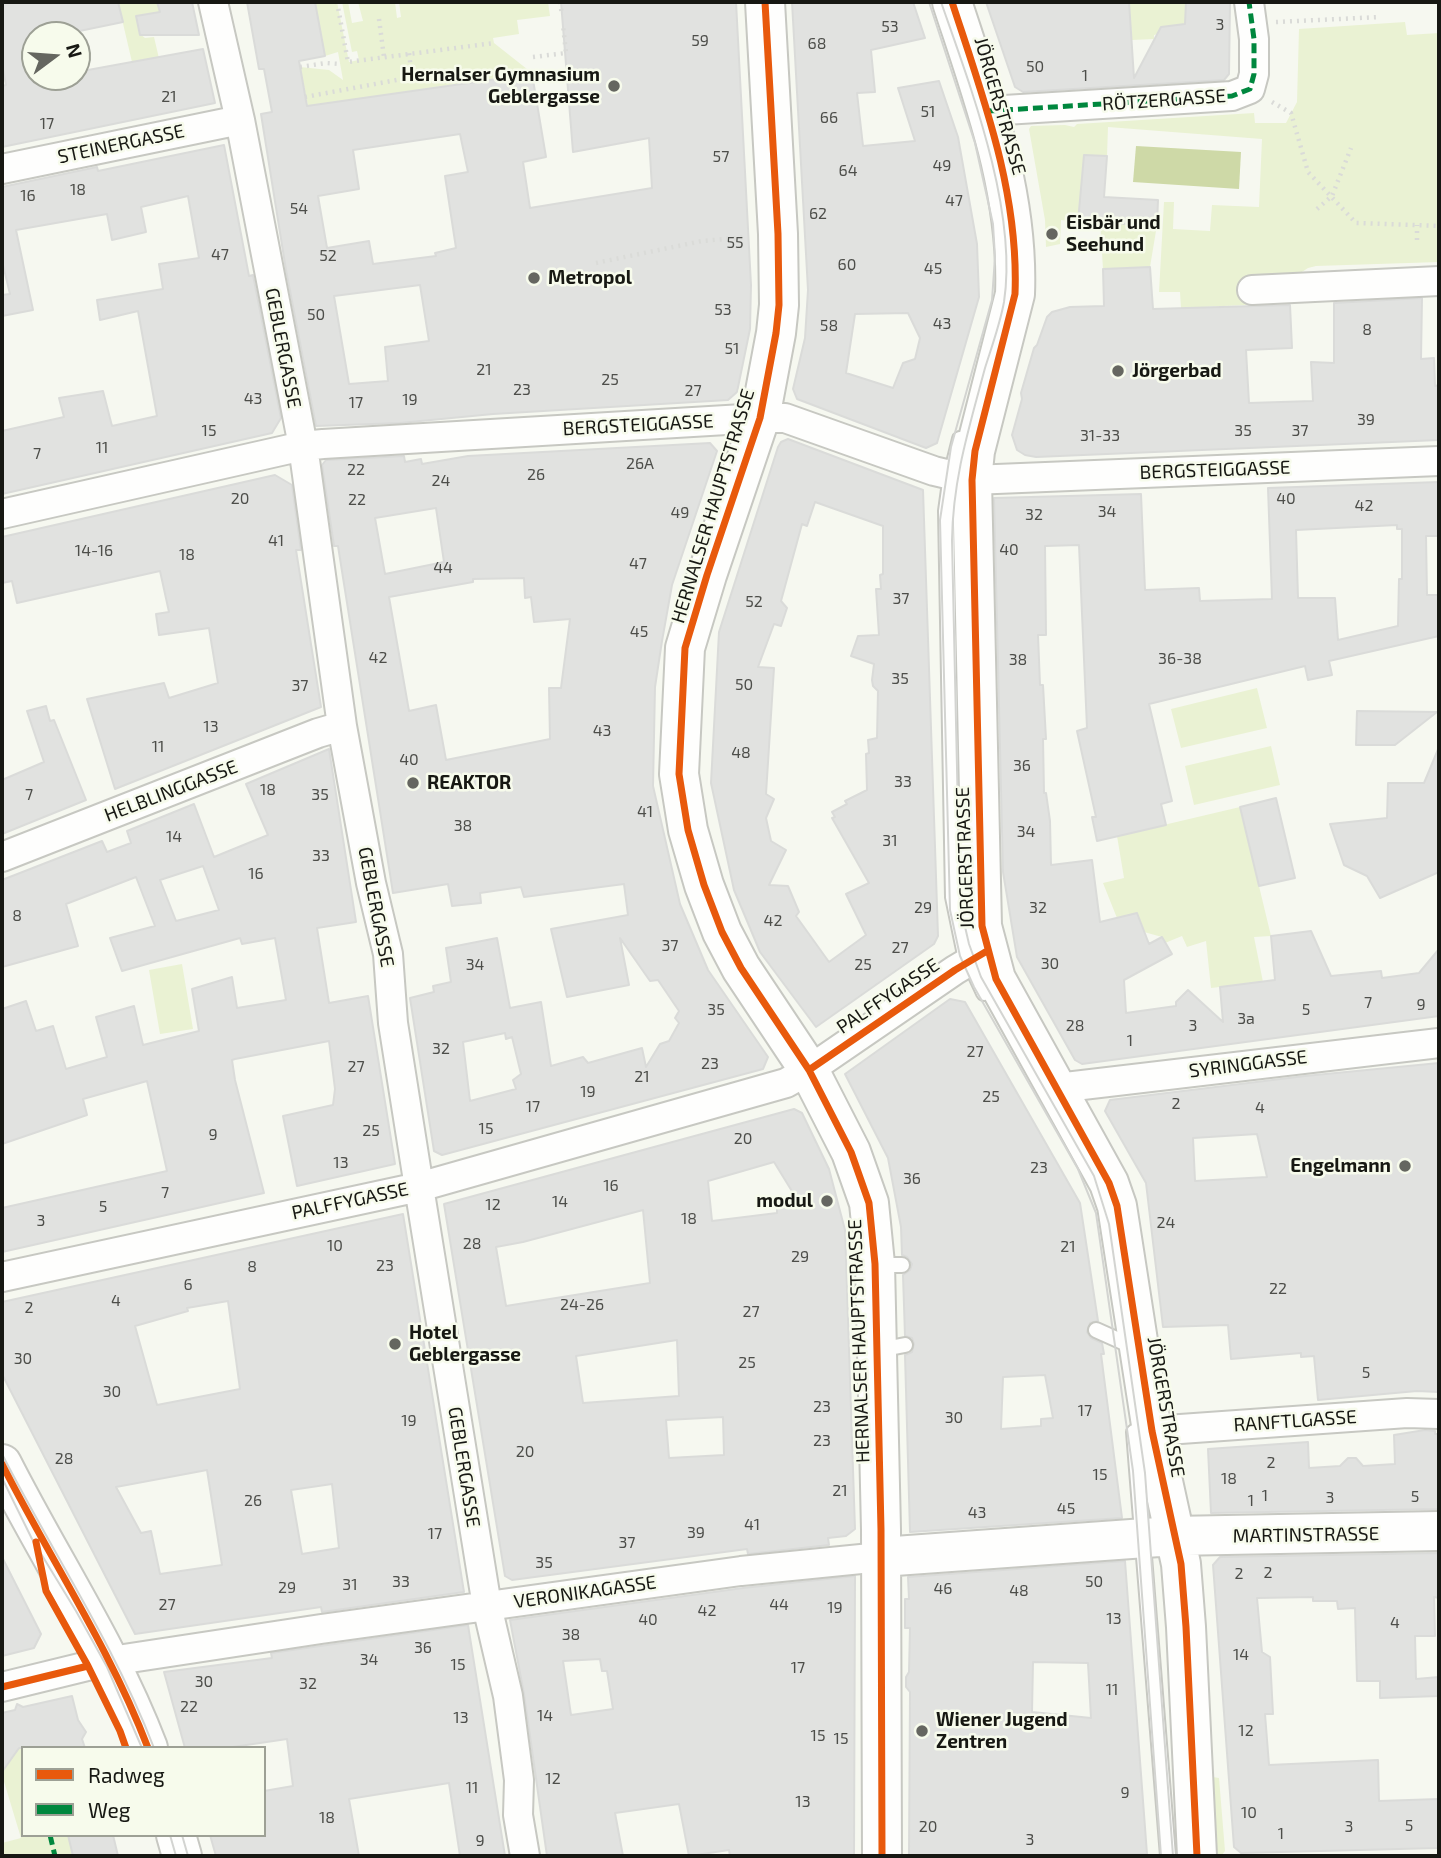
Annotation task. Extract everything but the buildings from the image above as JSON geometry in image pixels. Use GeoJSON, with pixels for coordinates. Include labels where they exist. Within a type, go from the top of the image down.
{"type":"FeatureCollection","features":[{"type":"Feature","properties":{"kind":"main road","name":"HERNALSER HAUPTSTRASSE"},"geometry":{"type":"LineString","coordinates":[[765,2],[780,280],[776,333],[760,418],[685,648],[678,774],[688,830],[704,885],[722,932],[741,968],[809,1070],[851,1152],[889,1265],[891,1348],[881,1557],[882,1856]]}},
{"type":"Feature","properties":{"kind":"main road","name":"JÖRGERSTRASSE"},"geometry":{"type":"LineString","coordinates":[[952,2],[988,111],[1012,209],[1016,269],[1015,294],[975,451],[962,477],[980,909],[978,956],[996,979],[1115,1196],[1126,1343],[1159,1538],[1181,1564],[1197,1856]]}},
{"type":"Feature","properties":{"kind":"main road"},"geometry":{"type":"LineString","coordinates":[[2,1464],[32,1525],[98,1638],[98,1663],[124,1746]]}},
{"type":"Feature","properties":{"kind":"main road","name":"MARTINSTRASSE"},"geometry":{"type":"LineString","coordinates":[[1159,1538],[1439,1531]]}},
{"type":"Feature","properties":{"kind":"main road","name":"VERONIKAGASSE"},"geometry":{"type":"LineString","coordinates":[[881,1557],[1159,1538]]}},
{"type":"Feature","properties":{"kind":"main road"},"geometry":{"type":"LineString","coordinates":[[98,1663],[122,1685],[147,1746]]}},
{"type":"Feature","properties":{"kind":"main road"},"geometry":{"type":"LineString","coordinates":[[154,1837],[159,1856]]}},
{"type":"Feature","properties":{"kind":"main road"},"geometry":{"type":"LineString","coordinates":[[177,1837],[182,1856]]}},
{"type":"Feature","properties":{"kind":"street","name":"GEBLERGASSE"},"geometry":{"type":"LineString","coordinates":[[213,2],[240,120],[303,446],[342,726],[371,883],[388,954],[393,1023],[419,1187],[487,1606],[508,1696],[519,1780],[518,1815],[525,1856]]}},
{"type":"Feature","properties":{"kind":"street","name":"RÖTZERGASSE"},"geometry":{"type":"LineString","coordinates":[[988,111],[1232,96],[1250,89],[1254,74],[1254,39],[1250,12]]}},
{"type":"Feature","properties":{"kind":"street","name":"STEINERGASSE"},"geometry":{"type":"LineString","coordinates":[[2,169],[240,120]]}},
{"type":"Feature","properties":{"kind":"street"},"geometry":{"type":"LineString","coordinates":[[1252,290],[1439,281]]}},
{"type":"Feature","properties":{"kind":"street","name":"BERGSTEIGGASSE"},"geometry":{"type":"LineString","coordinates":[[2,514],[303,446],[760,418],[785,418],[934,471],[962,477],[1439,461]]}},
{"type":"Feature","properties":{"kind":"street","name":"HELBLINGGASSE"},"geometry":{"type":"LineString","coordinates":[[2,857],[342,726]]}},
{"type":"Feature","properties":{"kind":"street","name":"PALFFYGASSE"},"geometry":{"type":"LineString","coordinates":[[2,1277],[419,1187],[786,1083],[978,956]]}},
{"type":"Feature","properties":{"kind":"street","name":"SYRINGGASSE"},"geometry":{"type":"LineString","coordinates":[[1057,1088],[1439,1043]]}},
{"type":"Feature","properties":{"kind":"street","name":"RANFTLGASSE"},"geometry":{"type":"LineString","coordinates":[[1142,1425],[1407,1413],[1439,1414]]}},
{"type":"Feature","properties":{"kind":"street","name":"VERONIKAGASSE"},"geometry":{"type":"LineString","coordinates":[[2,1686],[98,1663],[741,1571],[881,1557]]}},
{"type":"Feature","properties":{"kind":"lane"},"geometry":{"type":"LineString","coordinates":[[989,180],[1001,249],[1000,279]]}},
{"type":"Feature","properties":{"kind":"lane"},"geometry":{"type":"LineString","coordinates":[[985,350],[996,309]]}},
{"type":"Feature","properties":{"kind":"lane"},"geometry":{"type":"LineString","coordinates":[[962,477],[964,423]]}},
{"type":"Feature","properties":{"kind":"lane"},"geometry":{"type":"LineString","coordinates":[[978,956],[993,1008]]}},
{"type":"Feature","properties":{"kind":"lane"},"geometry":{"type":"LineString","coordinates":[[1068,1139],[1088,1176]]}},
{"type":"Feature","properties":{"kind":"lane"},"geometry":{"type":"LineString","coordinates":[[1096,1330],[1126,1343]]}},
{"type":"Feature","properties":{"kind":"lane"},"geometry":{"type":"LineString","coordinates":[[1159,1538],[1168,1856]]}},
{"type":"Feature","properties":{"kind":"path"},"geometry":{"type":"LineString","coordinates":[[337,2],[348,62],[494,43]]}},
{"type":"Feature","properties":{"kind":"path"},"geometry":{"type":"LineString","coordinates":[[561,2],[562,15]]}},
{"type":"Feature","properties":{"kind":"path"},"geometry":{"type":"LineString","coordinates":[[1250,12],[1380,17]]}},
{"type":"Feature","properties":{"kind":"path"},"geometry":{"type":"LineString","coordinates":[[379,19],[384,57]]}},
{"type":"Feature","properties":{"kind":"path"},"geometry":{"type":"LineString","coordinates":[[533,57],[566,53],[563,25]]}},
{"type":"Feature","properties":{"kind":"path"},"geometry":{"type":"LineString","coordinates":[[305,97],[402,79],[411,69],[409,54]]}},
{"type":"Feature","properties":{"kind":"path"},"geometry":{"type":"LineString","coordinates":[[300,67],[340,64]]}},
{"type":"Feature","properties":{"kind":"path"},"geometry":{"type":"LineString","coordinates":[[1250,89],[1291,113],[1308,172],[1356,223],[1439,226]]}},
{"type":"Feature","properties":{"kind":"path"},"geometry":{"type":"LineString","coordinates":[[1317,209],[1332,196],[1351,148]]}},
{"type":"Feature","properties":{"kind":"path"},"geometry":{"type":"LineString","coordinates":[[1417,225],[1417,240]]}},
{"type":"Feature","properties":{"kind":"path"},"geometry":{"type":"LineString","coordinates":[[596,263],[702,241],[754,236]]}},
{"type":"Feature","properties":{"kind":"shaded area"},"geometry":{"type":"Polygon","coordinates":[[[118,2],[157,2],[160,12],[148,14],[150,21],[142,24],[139,29],[145,38],[154,37],[161,67],[135,75],[118,2]]]}},
{"type":"Feature","properties":{"kind":"shaded area"},"geometry":{"type":"Polygon","coordinates":[[[315,2],[337,2],[349,62],[359,60],[357,51],[352,52],[342,2],[348,2],[352,23],[363,21],[358,2],[395,2],[397,18],[401,17],[399,2],[548,2],[550,16],[517,20],[519,34],[493,38],[494,43],[532,73],[308,106],[300,67],[329,70],[343,80],[338,52],[325,56],[315,2]]]}},
{"type":"Feature","properties":{"kind":"shaded area"},"geometry":{"type":"Polygon","coordinates":[[[1129,2],[1186,2],[1185,32],[1171,26],[1161,27],[1154,39],[1132,40],[1129,2]]]}},
{"type":"Feature","properties":{"kind":"shaded area"},"geometry":{"type":"Polygon","coordinates":[[[1405,22],[1407,35],[1439,33],[1439,262],[1316,266],[1294,277],[1245,279],[1246,305],[1181,308],[1180,292],[1159,292],[1164,202],[1174,202],[1173,229],[1210,231],[1212,205],[1259,207],[1262,139],[1108,127],[1107,156],[1084,155],[1078,222],[1061,220],[1060,244],[1046,247],[1045,220],[1029,129],[1031,126],[1074,127],[1077,124],[1254,113],[1255,123],[1286,123],[1297,102],[1299,29],[1405,22]]]}},
{"type":"Feature","properties":{"kind":"shaded area"},"geometry":{"type":"Polygon","coordinates":[[[1136,146],[1241,152],[1239,189],[1133,182],[1136,146]]]}},
{"type":"Feature","properties":{"kind":"shaded area"},"geometry":{"type":"Polygon","coordinates":[[[1100,221],[1157,225],[1150,267],[1103,269],[1100,221]]]}},
{"type":"Feature","properties":{"kind":"shaded area"},"geometry":{"type":"Polygon","coordinates":[[[1257,688],[1267,728],[1181,748],[1171,709],[1257,688]]]}},
{"type":"Feature","properties":{"kind":"shaded area"},"geometry":{"type":"Polygon","coordinates":[[[1271,746],[1280,785],[1194,805],[1185,766],[1271,746]]]}},
{"type":"Feature","properties":{"kind":"shaded area"},"geometry":{"type":"Polygon","coordinates":[[[1240,807],[1271,936],[1254,937],[1263,982],[1211,988],[1206,941],[1187,947],[1182,936],[1165,943],[1162,937],[1144,932],[1117,918],[1103,883],[1124,878],[1117,836],[1240,807]]]}},
{"type":"Feature","properties":{"kind":"shaded area"},"geometry":{"type":"Polygon","coordinates":[[[182,964],[193,1029],[160,1034],[149,970],[182,964]]]}},
{"type":"Feature","properties":{"kind":"shaded area"},"geometry":{"type":"Polygon","coordinates":[[[22,1745],[21,1837],[69,1837],[79,1852],[72,1856],[2,1856],[2,1843],[21,1838],[2,1775],[2,1748],[22,1745]]]}},
{"type":"Feature","properties":{"kind":"shaded area"},"geometry":{"type":"Polygon","coordinates":[[[1212,1773],[1213,1777],[1219,1778],[1225,1851],[1222,1855],[1213,1856],[1212,1773]]]}},
{"type":"Feature","properties":{"kind":"tram line"},"geometry":{"type":"LineString","coordinates":[[929,2],[975,143],[993,224],[995,257],[992,300],[951,447],[940,520],[950,910],[960,956],[974,987],[1078,1169],[1096,1213],[1133,1471],[1161,1856]]}},
{"type":"Feature","properties":{"kind":"tram line"},"geometry":{"type":"LineString","coordinates":[[941,2],[989,150],[998,190],[1007,267],[1004,302],[968,432],[953,517],[960,905],[969,944],[981,977],[1094,1176],[1109,1224],[1145,1473],[1173,1856]]}},
{"type":"Feature","properties":{"kind":"tram line"},"geometry":{"type":"LineString","coordinates":[[2,1454],[102,1635],[153,1746]]}},
{"type":"Feature","properties":{"kind":"tram line"},"geometry":{"type":"LineString","coordinates":[[2,1478],[32,1539],[107,1667],[141,1746]]}},
{"type":"Feature","properties":{"kind":"tram line"},"geometry":{"type":"LineString","coordinates":[[171,1837],[176,1856]]}},
{"type":"Feature","properties":{"kind":"tram line"},"geometry":{"type":"LineString","coordinates":[[183,1837],[188,1856]]}},
{"type":"Feature","properties":{"kind":"marked path"},"geometry":{"type":"LineString","coordinates":[[988,111],[1232,96],[1250,89],[1254,74],[1254,39],[1249,2]]}},
{"type":"Feature","properties":{"kind":"marked path"},"geometry":{"type":"LineString","coordinates":[[50,1837],[55,1856]]}},
{"type":"Feature","properties":{"kind":"cycle path"},"geometry":{"type":"LineString","coordinates":[[765,2],[778,234],[779,305],[776,333],[760,418],[685,648],[679,774],[688,830],[704,885],[722,932],[741,968],[809,1070],[851,1152],[869,1203],[875,1264],[881,1530],[882,1856]]}},
{"type":"Feature","properties":{"kind":"cycle path"},"geometry":{"type":"LineString","coordinates":[[952,2],[997,145],[1015,256],[1015,294],[975,451],[972,480],[982,926],[996,979],[1109,1183],[1117,1206],[1152,1431],[1181,1564],[1197,1856]]}},
{"type":"Feature","properties":{"kind":"cycle path"},"geometry":{"type":"LineString","coordinates":[[809,1070],[987,951]]}},
{"type":"Feature","properties":{"kind":"cycle path"},"geometry":{"type":"LineString","coordinates":[[2,1464],[98,1639],[147,1746]]}},
{"type":"Feature","properties":{"kind":"cycle path"},"geometry":{"type":"LineString","coordinates":[[36,1542],[46,1591],[88,1666],[125,1746]]}},
{"type":"Feature","properties":{"kind":"cycle path"},"geometry":{"type":"LineString","coordinates":[[2,1687],[88,1666]]}},
{"type":"Feature","properties":{"kind":"place","name":"Hernalser Gymnasium Geblergasse"},"geometry":{"type":"Point","coordinates":[614,86]}},
{"type":"Feature","properties":{"kind":"place","name":"Eisbär und Seehund"},"geometry":{"type":"Point","coordinates":[1052,234]}},
{"type":"Feature","properties":{"kind":"place","name":"Metropol"},"geometry":{"type":"Point","coordinates":[534,278]}},
{"type":"Feature","properties":{"kind":"place","name":"Jörgerbad"},"geometry":{"type":"Point","coordinates":[1118,371]}},
{"type":"Feature","properties":{"kind":"place","name":"REAKTOR"},"geometry":{"type":"Point","coordinates":[413,783]}},
{"type":"Feature","properties":{"kind":"place","name":"Engelmann"},"geometry":{"type":"Point","coordinates":[1405,1166]}},
{"type":"Feature","properties":{"kind":"place","name":"modul"},"geometry":{"type":"Point","coordinates":[827,1201]}},
{"type":"Feature","properties":{"kind":"place","name":"Hotel Geblergasse"},"geometry":{"type":"Point","coordinates":[395,1344]}},
{"type":"Feature","properties":{"kind":"place","name":"Wiener Jugend Zentren"},"geometry":{"type":"Point","coordinates":[922,1731]}}]}
